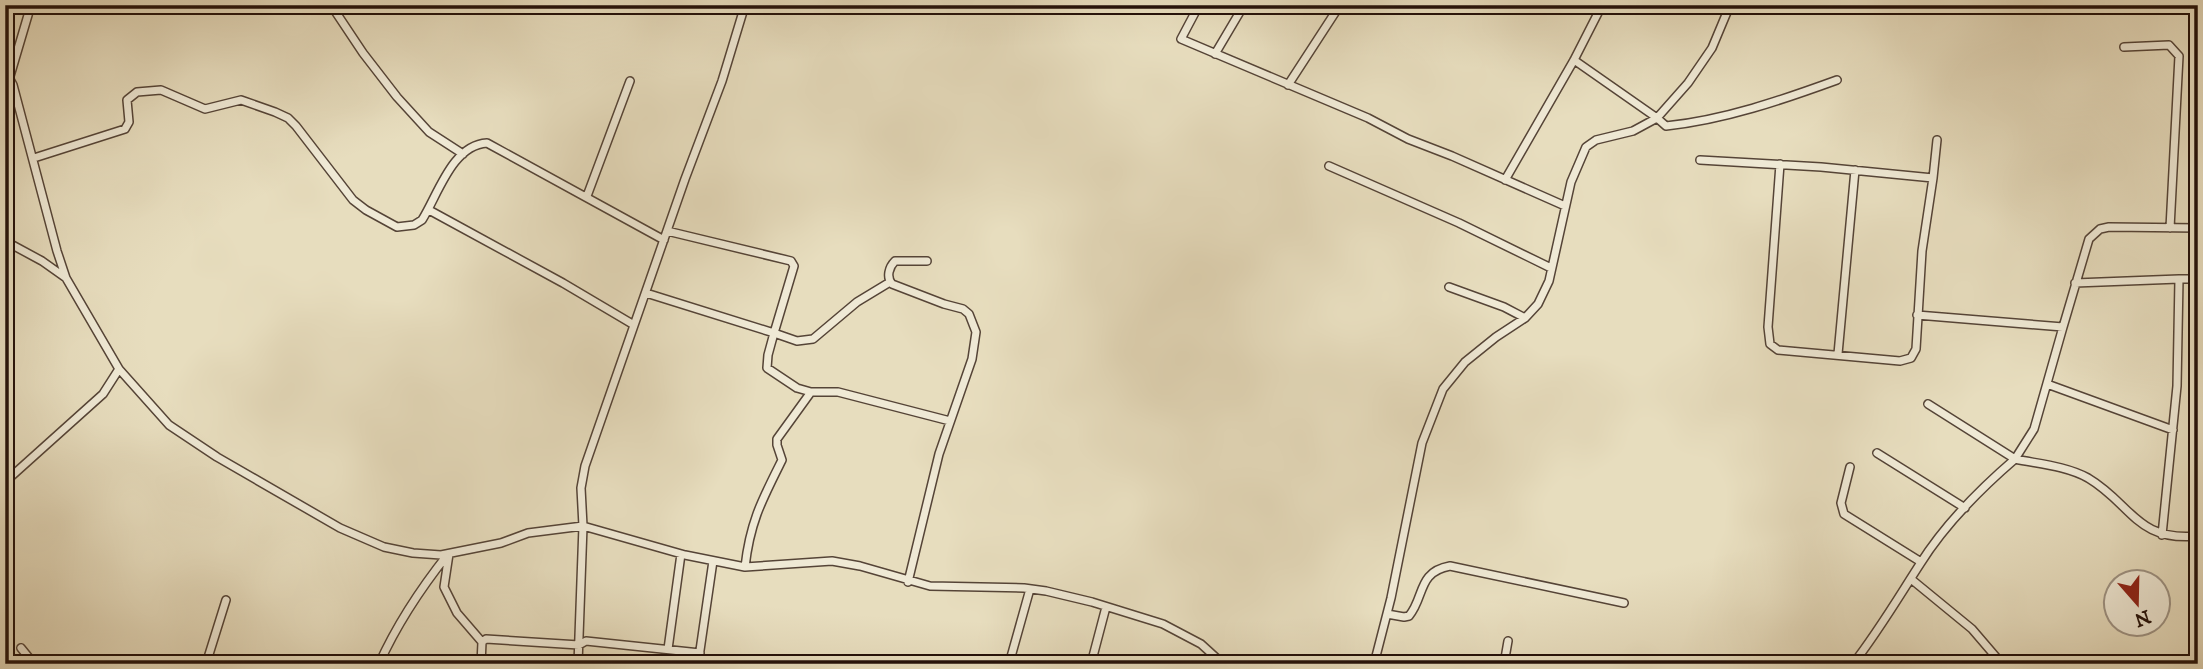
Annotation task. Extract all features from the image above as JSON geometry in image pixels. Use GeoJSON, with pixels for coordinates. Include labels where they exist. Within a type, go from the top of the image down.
{"type":"FeatureCollection","features":[{"type":"Feature","properties":{"kind":"street"},"geometry":{"type":"LineString","coordinates":[[31,5],[8,73],[66,278],[119,369],[169,425],[217,457],[340,528],[384,547],[401,551],[449,554],[528,533],[583,526],[681,554],[745,567],[832,561],[930,586],[1030,589],[1163,624],[1201,644],[1223,664]]}},
{"type":"Feature","properties":{"kind":"street"},"geometry":{"type":"LineString","coordinates":[[331,5],[362,53],[397,97],[429,132],[463,154]]}},
{"type":"Feature","properties":{"kind":"street"},"geometry":{"type":"LineString","coordinates":[[578,664],[583,526],[580,488],[583,474],[722,81],[745,5]]}},
{"type":"Feature","properties":{"kind":"street"},"geometry":{"type":"LineString","coordinates":[[1199,5],[1181,39],[1566,206]]}},
{"type":"Feature","properties":{"kind":"street"},"geometry":{"type":"LineString","coordinates":[[1215,54],[1244,5]]}},
{"type":"Feature","properties":{"kind":"street"},"geometry":{"type":"LineString","coordinates":[[1288,85],[1340,5]]}},
{"type":"Feature","properties":{"kind":"street"},"geometry":{"type":"LineString","coordinates":[[1505,180],[1598,13],[1585,5]]}},
{"type":"Feature","properties":{"kind":"street"},"geometry":{"type":"LineString","coordinates":[[1374,664],[1422,443],[1443,389],[1453,375],[1480,349],[1525,318],[1538,304],[1551,268],[1571,182],[1586,147],[1595,140],[1633,131],[1657,118],[1688,83],[1712,48],[1730,5]]}},
{"type":"Feature","properties":{"kind":"street"},"geometry":{"type":"LineString","coordinates":[[2124,47],[2169,45],[2179,56],[2171,228]]}},
{"type":"Feature","properties":{"kind":"street"},"geometry":{"type":"LineString","coordinates":[[1574,60],[1666,127],[1755,107],[1837,80]]}},
{"type":"Feature","properties":{"kind":"street"},"geometry":{"type":"LineString","coordinates":[[587,196],[630,81]]}},
{"type":"Feature","properties":{"kind":"street"},"geometry":{"type":"LineString","coordinates":[[34,158],[125,129],[129,122],[127,100],[137,92],[168,92],[205,109],[241,100],[288,118],[304,134],[353,200],[397,227],[414,225],[422,220],[463,154],[478,144],[488,143],[664,240]]}},
{"type":"Feature","properties":{"kind":"street"},"geometry":{"type":"LineString","coordinates":[[1780,164],[1768,338],[1773,348],[1900,361],[1911,358],[1916,349],[1922,251],[1937,140]]}},
{"type":"Feature","properties":{"kind":"street"},"geometry":{"type":"LineString","coordinates":[[1700,160],[1780,164],[1933,178]]}},
{"type":"Feature","properties":{"kind":"street"},"geometry":{"type":"LineString","coordinates":[[1329,166],[1410,204],[1459,223],[1551,268]]}},
{"type":"Feature","properties":{"kind":"street"},"geometry":{"type":"LineString","coordinates":[[1838,354],[1855,170]]}},
{"type":"Feature","properties":{"kind":"street"},"geometry":{"type":"LineString","coordinates":[[429,210],[634,325]]}},
{"type":"Feature","properties":{"kind":"street"},"geometry":{"type":"LineString","coordinates":[[1853,664],[1870,643],[1921,562],[1965,508],[2015,459],[2034,429],[2089,239],[2100,229],[2198,228]]}},
{"type":"Feature","properties":{"kind":"street"},"geometry":{"type":"LineString","coordinates":[[667,231],[791,261],[794,266],[768,355],[767,368],[797,388],[811,392],[838,392],[950,421]]}},
{"type":"Feature","properties":{"kind":"street"},"geometry":{"type":"LineString","coordinates":[[5,241],[66,278]]}},
{"type":"Feature","properties":{"kind":"street"},"geometry":{"type":"LineString","coordinates":[[890,282],[889,268],[895,261],[927,261]]}},
{"type":"Feature","properties":{"kind":"street"},"geometry":{"type":"LineString","coordinates":[[2162,535],[2177,386],[2179,279]]}},
{"type":"Feature","properties":{"kind":"street"},"geometry":{"type":"LineString","coordinates":[[2075,283],[2198,279]]}},
{"type":"Feature","properties":{"kind":"street"},"geometry":{"type":"LineString","coordinates":[[646,293],[797,341],[813,339],[857,302],[890,282]]}},
{"type":"Feature","properties":{"kind":"street"},"geometry":{"type":"LineString","coordinates":[[890,282],[935,301],[963,309],[976,332],[972,359],[931,485],[908,582]]}},
{"type":"Feature","properties":{"kind":"street"},"geometry":{"type":"LineString","coordinates":[[1449,288],[1503,307],[1525,318]]}},
{"type":"Feature","properties":{"kind":"street"},"geometry":{"type":"LineString","coordinates":[[1917,315],[2063,327]]}},
{"type":"Feature","properties":{"kind":"street"},"geometry":{"type":"LineString","coordinates":[[5,482],[103,394],[119,369]]}},
{"type":"Feature","properties":{"kind":"street"},"geometry":{"type":"LineString","coordinates":[[2047,384],[2173,430]]}},
{"type":"Feature","properties":{"kind":"street"},"geometry":{"type":"LineString","coordinates":[[745,567],[748,538],[756,512],[782,460],[777,439],[811,392]]}},
{"type":"Feature","properties":{"kind":"street"},"geometry":{"type":"LineString","coordinates":[[1928,404],[2015,459],[2080,474],[2091,480],[2133,517],[2162,535],[2198,536]]}},
{"type":"Feature","properties":{"kind":"street"},"geometry":{"type":"LineString","coordinates":[[1877,453],[1965,508]]}},
{"type":"Feature","properties":{"kind":"street"},"geometry":{"type":"LineString","coordinates":[[1850,467],[1841,503],[1844,514],[1921,562]]}},
{"type":"Feature","properties":{"kind":"street"},"geometry":{"type":"LineString","coordinates":[[449,554],[444,587],[457,613],[482,642],[481,664]]}},
{"type":"Feature","properties":{"kind":"street"},"geometry":{"type":"LineString","coordinates":[[379,664],[392,634],[430,576],[449,554]]}},
{"type":"Feature","properties":{"kind":"street"},"geometry":{"type":"LineString","coordinates":[[668,649],[681,554]]}},
{"type":"Feature","properties":{"kind":"street"},"geometry":{"type":"LineString","coordinates":[[698,664],[713,561]]}},
{"type":"Feature","properties":{"kind":"street"},"geometry":{"type":"LineString","coordinates":[[1387,614],[1409,616],[1427,578],[1440,568],[1450,566],[1624,603]]}},
{"type":"Feature","properties":{"kind":"street"},"geometry":{"type":"LineString","coordinates":[[1911,579],[1972,629],[2002,664]]}},
{"type":"Feature","properties":{"kind":"street"},"geometry":{"type":"LineString","coordinates":[[1009,664],[1030,589]]}},
{"type":"Feature","properties":{"kind":"street"},"geometry":{"type":"LineString","coordinates":[[206,664],[226,600]]}},
{"type":"Feature","properties":{"kind":"street"},"geometry":{"type":"LineString","coordinates":[[1091,664],[1106,607]]}},
{"type":"Feature","properties":{"kind":"street"},"geometry":{"type":"LineString","coordinates":[[482,642],[486,639],[579,645],[586,641],[700,653]]}},
{"type":"Feature","properties":{"kind":"street"},"geometry":{"type":"LineString","coordinates":[[1504,664],[1508,641]]}},
{"type":"Feature","properties":{"kind":"street"},"geometry":{"type":"LineString","coordinates":[[21,648],[34,664]]}}]}
